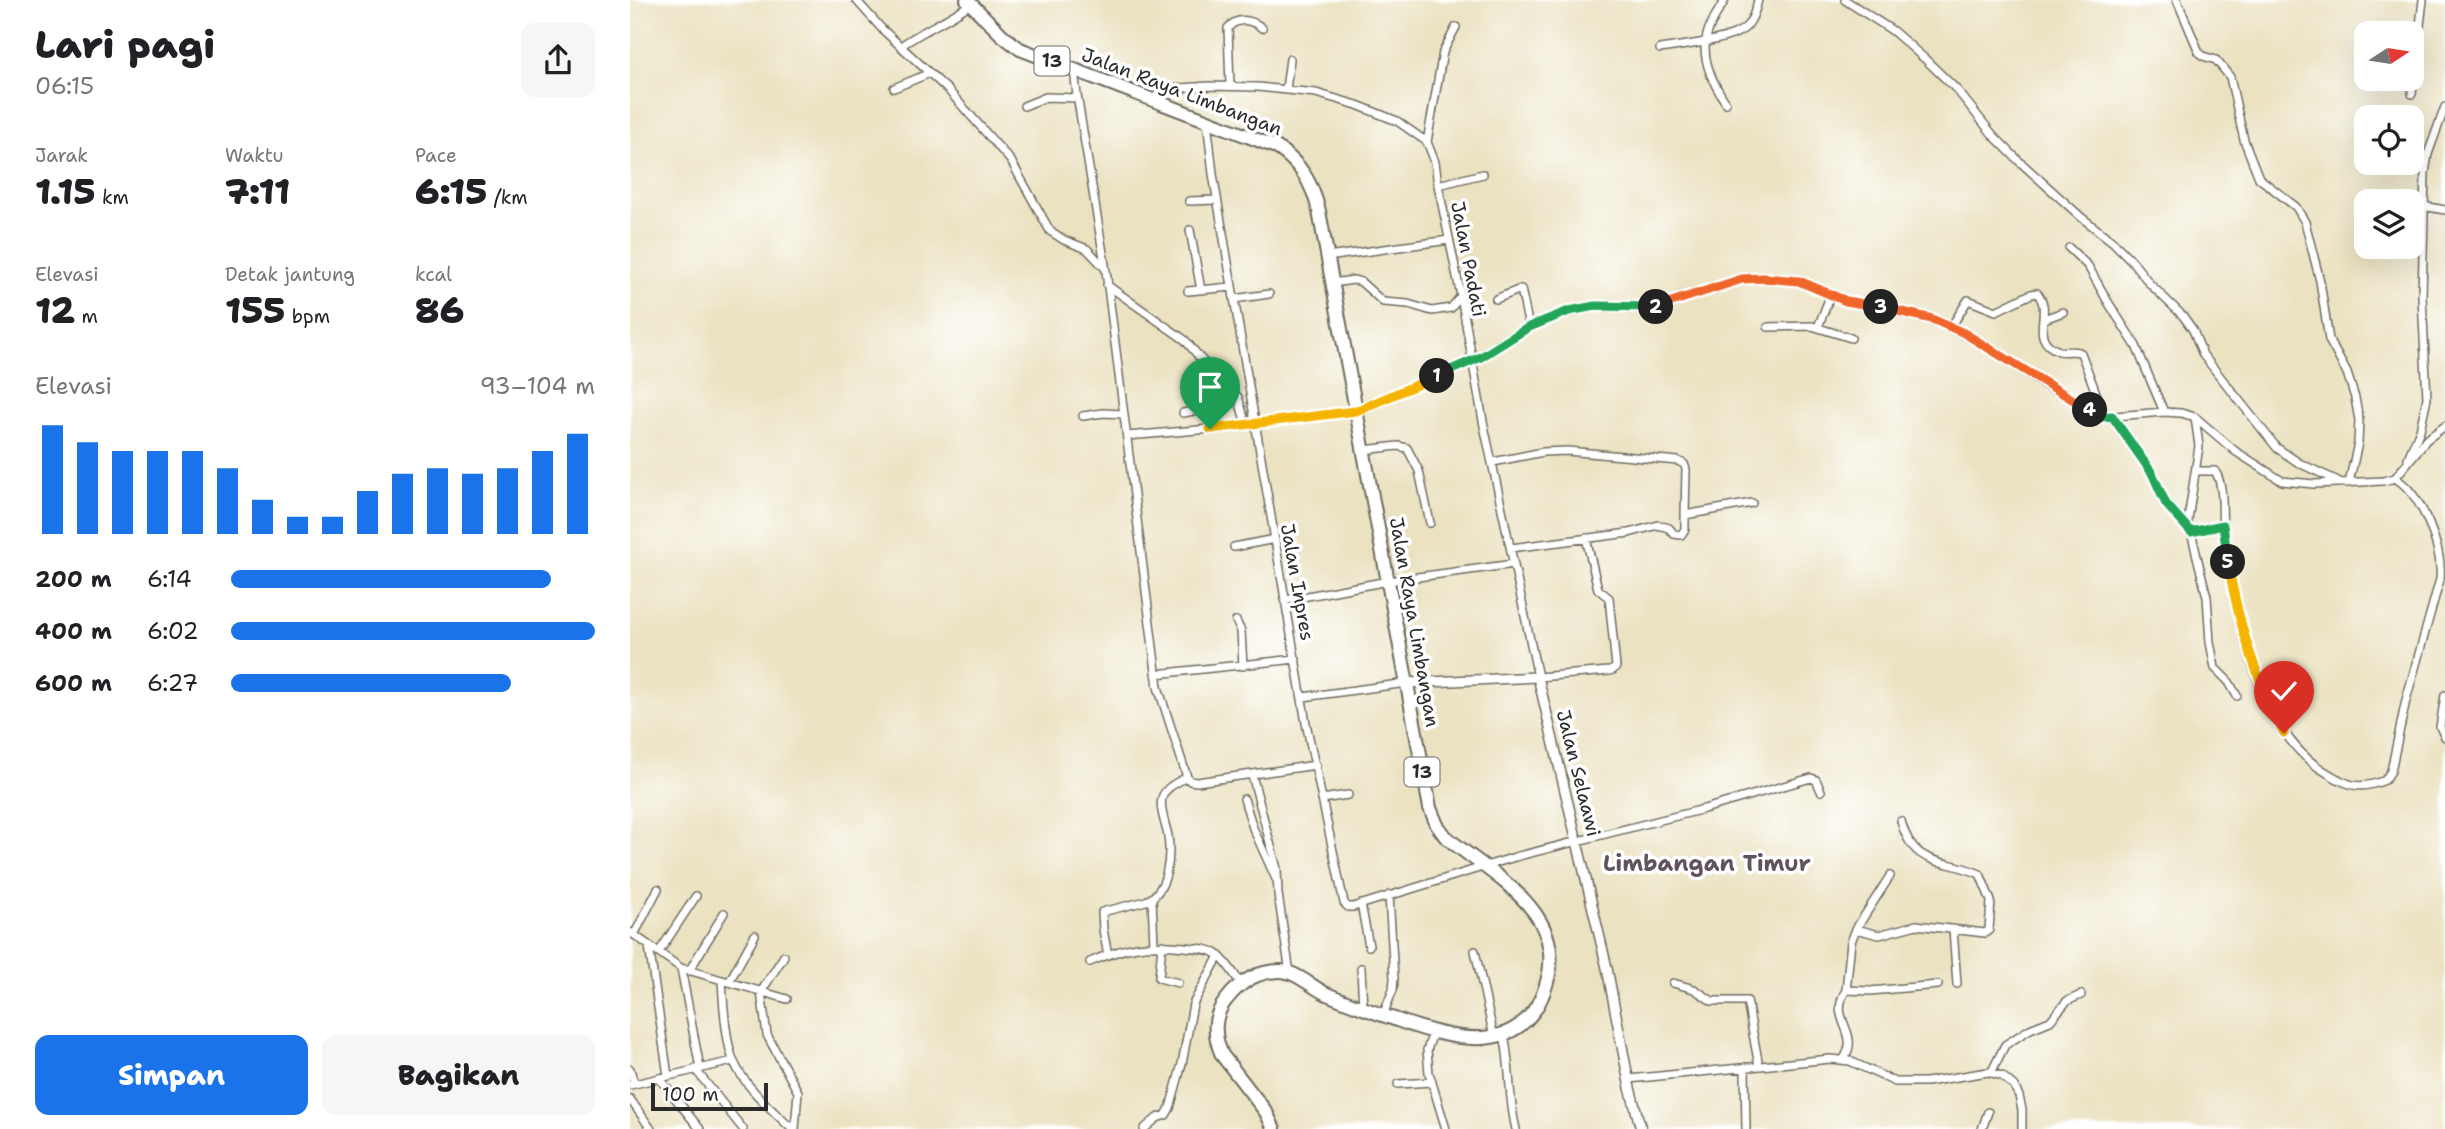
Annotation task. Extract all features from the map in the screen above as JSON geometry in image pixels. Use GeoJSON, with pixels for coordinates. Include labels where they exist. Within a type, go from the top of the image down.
{"type":"FeatureCollection","features":[{"type":"Feature","properties":{"kind":"highway","name":"Jalan Raya Limbangan"},"geometry":{"type":"LineString","coordinates":[[969,2],[1020,49],[1276,147],[1299,165],[1306,175],[1316,198],[1430,808],[1445,835],[1523,898],[1540,918],[1547,934],[1549,974],[1539,1004],[1527,1020],[1499,1036]]}},
{"type":"Feature","properties":{"kind":"highway"},"geometry":{"type":"LineString","coordinates":[[1274,1129],[1266,1112],[1222,1055],[1216,1037],[1216,1020],[1222,1005],[1241,984],[1269,972],[1290,974],[1327,994],[1433,1033],[1465,1039],[1499,1036]]}},
{"type":"Feature","properties":{"kind":"street"},"geometry":{"type":"LineString","coordinates":[[856,0],[930,73],[1010,161],[1050,231],[1064,240],[1087,248],[1106,269]]}},
{"type":"Feature","properties":{"kind":"street"},"geometry":{"type":"LineString","coordinates":[[1725,0],[1705,41],[1710,72],[1726,103]]}},
{"type":"Feature","properties":{"kind":"street"},"geometry":{"type":"LineString","coordinates":[[1660,49],[1731,34],[1746,26],[1757,8],[1758,0]]}},
{"type":"Feature","properties":{"kind":"street"},"geometry":{"type":"LineString","coordinates":[[1845,0],[1893,31],[1925,59],[1958,90],[1993,135],[2019,161],[2132,261],[2150,284],[2183,316],[2193,330],[2203,355],[2277,448],[2300,463],[2346,483]]}},
{"type":"Feature","properties":{"kind":"street"},"geometry":{"type":"LineString","coordinates":[[2177,0],[2199,52],[2216,60],[2230,77],[2244,140],[2254,168],[2266,184],[2296,207],[2305,222],[2320,281],[2329,341],[2347,373],[2357,409],[2358,443],[2346,483]]}},
{"type":"Feature","properties":{"kind":"street"},"geometry":{"type":"LineString","coordinates":[[2412,94],[2423,0]]}},
{"type":"Feature","properties":{"kind":"street"},"geometry":{"type":"LineString","coordinates":[[901,46],[954,16],[969,2]]}},
{"type":"Feature","properties":{"kind":"street"},"geometry":{"type":"LineString","coordinates":[[1230,86],[1228,28],[1234,22],[1248,20],[1262,28]]}},
{"type":"Feature","properties":{"kind":"street"},"geometry":{"type":"LineString","coordinates":[[1152,100],[1167,89],[1230,86],[1286,89],[1338,98],[1357,105],[1397,121],[1427,142],[1443,52],[1456,27]]}},
{"type":"Feature","properties":{"kind":"street"},"geometry":{"type":"LineString","coordinates":[[1286,89],[1290,59]]}},
{"type":"Feature","properties":{"kind":"street"},"geometry":{"type":"LineString","coordinates":[[1074,70],[1106,269],[1156,674],[1162,704],[1187,778],[1197,782],[1316,765]]}},
{"type":"Feature","properties":{"kind":"street"},"geometry":{"type":"LineString","coordinates":[[894,88],[930,73]]}},
{"type":"Feature","properties":{"kind":"street"},"geometry":{"type":"LineString","coordinates":[[1024,106],[1046,97],[1077,98]]}},
{"type":"Feature","properties":{"kind":"street"},"geometry":{"type":"LineString","coordinates":[[2424,196],[2428,154],[2445,107]]}},
{"type":"Feature","properties":{"kind":"street","name":"Jalan Inpres"},"geometry":{"type":"LineString","coordinates":[[1207,120],[1217,200],[1322,799],[1344,903],[1348,907],[1361,904]]}},
{"type":"Feature","properties":{"kind":"street","name":"Jalan Padati"},"geometry":{"type":"LineString","coordinates":[[1427,142],[1435,162],[1472,361],[1538,677]]}},
{"type":"Feature","properties":{"kind":"street"},"geometry":{"type":"LineString","coordinates":[[1438,185],[1483,174]]}},
{"type":"Feature","properties":{"kind":"street"},"geometry":{"type":"LineString","coordinates":[[1189,201],[1217,200]]}},
{"type":"Feature","properties":{"kind":"street"},"geometry":{"type":"LineString","coordinates":[[2424,206],[2445,210]]}},
{"type":"Feature","properties":{"kind":"street"},"geometry":{"type":"LineString","coordinates":[[1190,230],[1201,290]]}},
{"type":"Feature","properties":{"kind":"street"},"geometry":{"type":"LineString","coordinates":[[1326,257],[1449,240]]}},
{"type":"Feature","properties":{"kind":"street"},"geometry":{"type":"LineString","coordinates":[[2069,248],[2088,266],[2136,346],[2164,412]]}},
{"type":"Feature","properties":{"kind":"street"},"geometry":{"type":"LineString","coordinates":[[2404,469],[2420,430],[2427,398],[2422,259]]}},
{"type":"Feature","properties":{"kind":"street"},"geometry":{"type":"LineString","coordinates":[[1127,436],[1220,428],[1356,411],[1472,361],[1529,327],[1580,308],[1654,308],[1731,282],[1752,278],[1799,281],[1846,301],[1914,313],[1951,327],[1990,348],[2094,413],[2108,417],[2164,412],[2195,417],[2235,451],[2282,481],[2294,484],[2383,481],[2395,478],[2426,440],[2445,426]]}},
{"type":"Feature","properties":{"kind":"street"},"geometry":{"type":"LineString","coordinates":[[1331,283],[1354,280],[1361,282],[1383,302],[1408,304],[1432,311],[1451,308],[1461,296]]}},
{"type":"Feature","properties":{"kind":"street"},"geometry":{"type":"LineString","coordinates":[[1107,283],[1185,340],[1238,397],[1246,424]]}},
{"type":"Feature","properties":{"kind":"street"},"geometry":{"type":"LineString","coordinates":[[1188,291],[1232,287]]}},
{"type":"Feature","properties":{"kind":"street"},"geometry":{"type":"LineString","coordinates":[[1496,299],[1521,289],[1529,327]]}},
{"type":"Feature","properties":{"kind":"street"},"geometry":{"type":"LineString","coordinates":[[1951,327],[1968,300],[1996,311],[2037,293],[2042,299],[2044,318],[2040,328],[2046,341],[2059,351],[2076,350],[2084,357],[2093,390],[2108,417],[2152,473],[2166,504],[2189,530]]}},
{"type":"Feature","properties":{"kind":"street"},"geometry":{"type":"LineString","coordinates":[[1234,299],[1269,294]]}},
{"type":"Feature","properties":{"kind":"street"},"geometry":{"type":"LineString","coordinates":[[1818,327],[1830,294]]}},
{"type":"Feature","properties":{"kind":"street"},"geometry":{"type":"LineString","coordinates":[[2044,318],[2063,312]]}},
{"type":"Feature","properties":{"kind":"street"},"geometry":{"type":"LineString","coordinates":[[1768,327],[1818,327],[1851,338]]}},
{"type":"Feature","properties":{"kind":"street"},"geometry":{"type":"LineString","coordinates":[[1183,413],[1210,408],[1215,412],[1220,428]]}},
{"type":"Feature","properties":{"kind":"street"},"geometry":{"type":"LineString","coordinates":[[1083,416],[1124,414]]}},
{"type":"Feature","properties":{"kind":"street"},"geometry":{"type":"LineString","coordinates":[[2195,417],[2199,438],[2189,530],[2207,597],[2215,668],[2229,682],[2237,696]]}},
{"type":"Feature","properties":{"kind":"street"},"geometry":{"type":"LineString","coordinates":[[1364,450],[1398,446],[1412,453],[1419,471],[1430,523]]}},
{"type":"Feature","properties":{"kind":"street"},"geometry":{"type":"LineString","coordinates":[[1493,462],[1543,452],[1567,451],[1678,461],[1684,464],[1686,469],[1685,528],[1681,535],[1674,534],[1668,527],[1658,525],[1629,533],[1511,548]]}},
{"type":"Feature","properties":{"kind":"street"},"geometry":{"type":"LineString","coordinates":[[2196,471],[2217,473],[2223,525],[2243,636],[2278,721],[2292,745],[2349,786],[2376,784],[2385,780],[2391,771],[2406,700],[2442,582],[2443,567],[2436,544],[2415,496],[2395,478]]}},
{"type":"Feature","properties":{"kind":"street"},"geometry":{"type":"LineString","coordinates":[[1685,515],[1752,503]]}},
{"type":"Feature","properties":{"kind":"street"},"geometry":{"type":"LineString","coordinates":[[2189,530],[2223,525]]}},
{"type":"Feature","properties":{"kind":"street"},"geometry":{"type":"LineString","coordinates":[[1303,697],[1407,684],[1613,670],[1616,663],[1609,598],[1598,589],[1586,538]]}},
{"type":"Feature","properties":{"kind":"street"},"geometry":{"type":"LineString","coordinates":[[1234,547],[1275,539]]}},
{"type":"Feature","properties":{"kind":"street"},"geometry":{"type":"LineString","coordinates":[[1286,600],[1388,581],[1514,564]]}},
{"type":"Feature","properties":{"kind":"street"},"geometry":{"type":"LineString","coordinates":[[1236,621],[1241,631],[1243,666]]}},
{"type":"Feature","properties":{"kind":"street"},"geometry":{"type":"LineString","coordinates":[[1156,674],[1296,659]]}},
{"type":"Feature","properties":{"kind":"street","name":"Jalan Selaawi"},"geometry":{"type":"LineString","coordinates":[[1538,677],[1607,968],[1641,1129]]}},
{"type":"Feature","properties":{"kind":"street"},"geometry":{"type":"LineString","coordinates":[[2445,695],[2440,727],[2445,737]]}},
{"type":"Feature","properties":{"kind":"street"},"geometry":{"type":"LineString","coordinates":[[1252,775],[1270,841],[1290,974]]}},
{"type":"Feature","properties":{"kind":"street"},"geometry":{"type":"LineString","coordinates":[[1108,955],[1102,912],[1152,899],[1161,888],[1169,852],[1161,801],[1168,789],[1187,778]]}},
{"type":"Feature","properties":{"kind":"street"},"geometry":{"type":"LineString","coordinates":[[1369,946],[1361,904],[1482,866],[1704,809],[1811,778],[1816,780],[1821,790]]}},
{"type":"Feature","properties":{"kind":"street"},"geometry":{"type":"LineString","coordinates":[[1322,799],[1348,795]]}},
{"type":"Feature","properties":{"kind":"street"},"geometry":{"type":"LineString","coordinates":[[1244,799],[1253,828],[1277,880]]}},
{"type":"Feature","properties":{"kind":"street"},"geometry":{"type":"LineString","coordinates":[[1856,929],[1879,935],[1911,925],[1985,933],[1989,930],[1991,901],[1983,877],[1977,872],[1918,852],[1907,840],[1901,821]]}},
{"type":"Feature","properties":{"kind":"street"},"geometry":{"type":"LineString","coordinates":[[1843,1059],[1851,1044],[1841,1020],[1851,942],[1856,929],[1890,876]]}},
{"type":"Feature","properties":{"kind":"street"},"geometry":{"type":"LineString","coordinates":[[658,889],[632,934],[685,970],[787,999]]}},
{"type":"Feature","properties":{"kind":"street"},"geometry":{"type":"LineString","coordinates":[[1383,1015],[1393,990],[1394,978],[1389,895]]}},
{"type":"Feature","properties":{"kind":"street"},"geometry":{"type":"LineString","coordinates":[[659,953],[695,896]]}},
{"type":"Feature","properties":{"kind":"street"},"geometry":{"type":"LineString","coordinates":[[1152,899],[1159,978],[1178,983]]}},
{"type":"Feature","properties":{"kind":"street"},"geometry":{"type":"LineString","coordinates":[[724,913],[685,970],[697,1069],[743,1129]]}},
{"type":"Feature","properties":{"kind":"street"},"geometry":{"type":"LineString","coordinates":[[1952,929],[1957,984]]}},
{"type":"Feature","properties":{"kind":"street"},"geometry":{"type":"LineString","coordinates":[[755,935],[725,981],[722,998],[733,1060],[745,1079],[793,1129]]}},
{"type":"Feature","properties":{"kind":"street"},"geometry":{"type":"LineString","coordinates":[[1090,962],[1134,947],[1158,945],[1208,950],[1219,956],[1241,984]]}},
{"type":"Feature","properties":{"kind":"street"},"geometry":{"type":"LineString","coordinates":[[649,946],[664,1077],[700,1129]]}},
{"type":"Feature","properties":{"kind":"street"},"geometry":{"type":"LineString","coordinates":[[1475,951],[1499,1036],[1509,1058],[1510,1102],[1516,1129]]}},
{"type":"Feature","properties":{"kind":"street"},"geometry":{"type":"LineString","coordinates":[[784,956],[761,992],[767,1035],[798,1092],[793,1129]]}},
{"type":"Feature","properties":{"kind":"street"},"geometry":{"type":"LineString","coordinates":[[1144,1129],[1157,1118],[1166,1115],[1170,1108],[1182,1064],[1193,1004],[1219,956]]}},
{"type":"Feature","properties":{"kind":"street"},"geometry":{"type":"LineString","coordinates":[[1361,968],[1363,1008]]}},
{"type":"Feature","properties":{"kind":"street"},"geometry":{"type":"LineString","coordinates":[[1673,983],[1693,989],[1712,1002],[1747,1002],[1759,1066]]}},
{"type":"Feature","properties":{"kind":"street"},"geometry":{"type":"LineString","coordinates":[[1846,990],[1877,991],[1938,985]]}},
{"type":"Feature","properties":{"kind":"street"},"geometry":{"type":"LineString","coordinates":[[1991,1073],[2006,1045],[2030,1029],[2050,1021],[2067,1001],[2081,995]]}},
{"type":"Feature","properties":{"kind":"street"},"geometry":{"type":"LineString","coordinates":[[1433,1033],[1427,1050],[1432,1082],[1446,1129]]}},
{"type":"Feature","properties":{"kind":"street"},"geometry":{"type":"LineString","coordinates":[[1629,1079],[1794,1061],[1843,1059],[1895,1082],[1926,1082],[1991,1073],[2001,1076],[2014,1086],[2022,1110],[2022,1129]]}},
{"type":"Feature","properties":{"kind":"street"},"geometry":{"type":"LineString","coordinates":[[630,1069],[632,1084],[733,1060]]}},
{"type":"Feature","properties":{"kind":"street"},"geometry":{"type":"LineString","coordinates":[[1745,1067],[1746,1129]]}},
{"type":"Feature","properties":{"kind":"street"},"geometry":{"type":"LineString","coordinates":[[1398,1084],[1432,1082]]}},
{"type":"Feature","properties":{"kind":"street"},"geometry":{"type":"LineString","coordinates":[[630,1099],[651,1129]]}},
{"type":"Feature","properties":{"kind":"street"},"geometry":{"type":"LineString","coordinates":[[1982,1129],[1988,1112]]}},
{"type":"Feature","properties":{"kind":"district","name":"Limbangan Timur"},"geometry":{"type":"Point","coordinates":[1707,863]}},
{"type":"Feature","properties":{"kind":"route"},"geometry":{"type":"LineString","coordinates":[[1210,429],[1356,411],[1481,357],[1529,327],[1569,311],[1595,306],[1654,308],[1742,279],[1779,278],[1799,281],[1846,301],[1914,313],[1964,333],[2094,413],[2103,417],[2112,416],[2152,473],[2166,504],[2191,532],[2223,525],[2243,636],[2255,670],[2284,733]]}}]}
